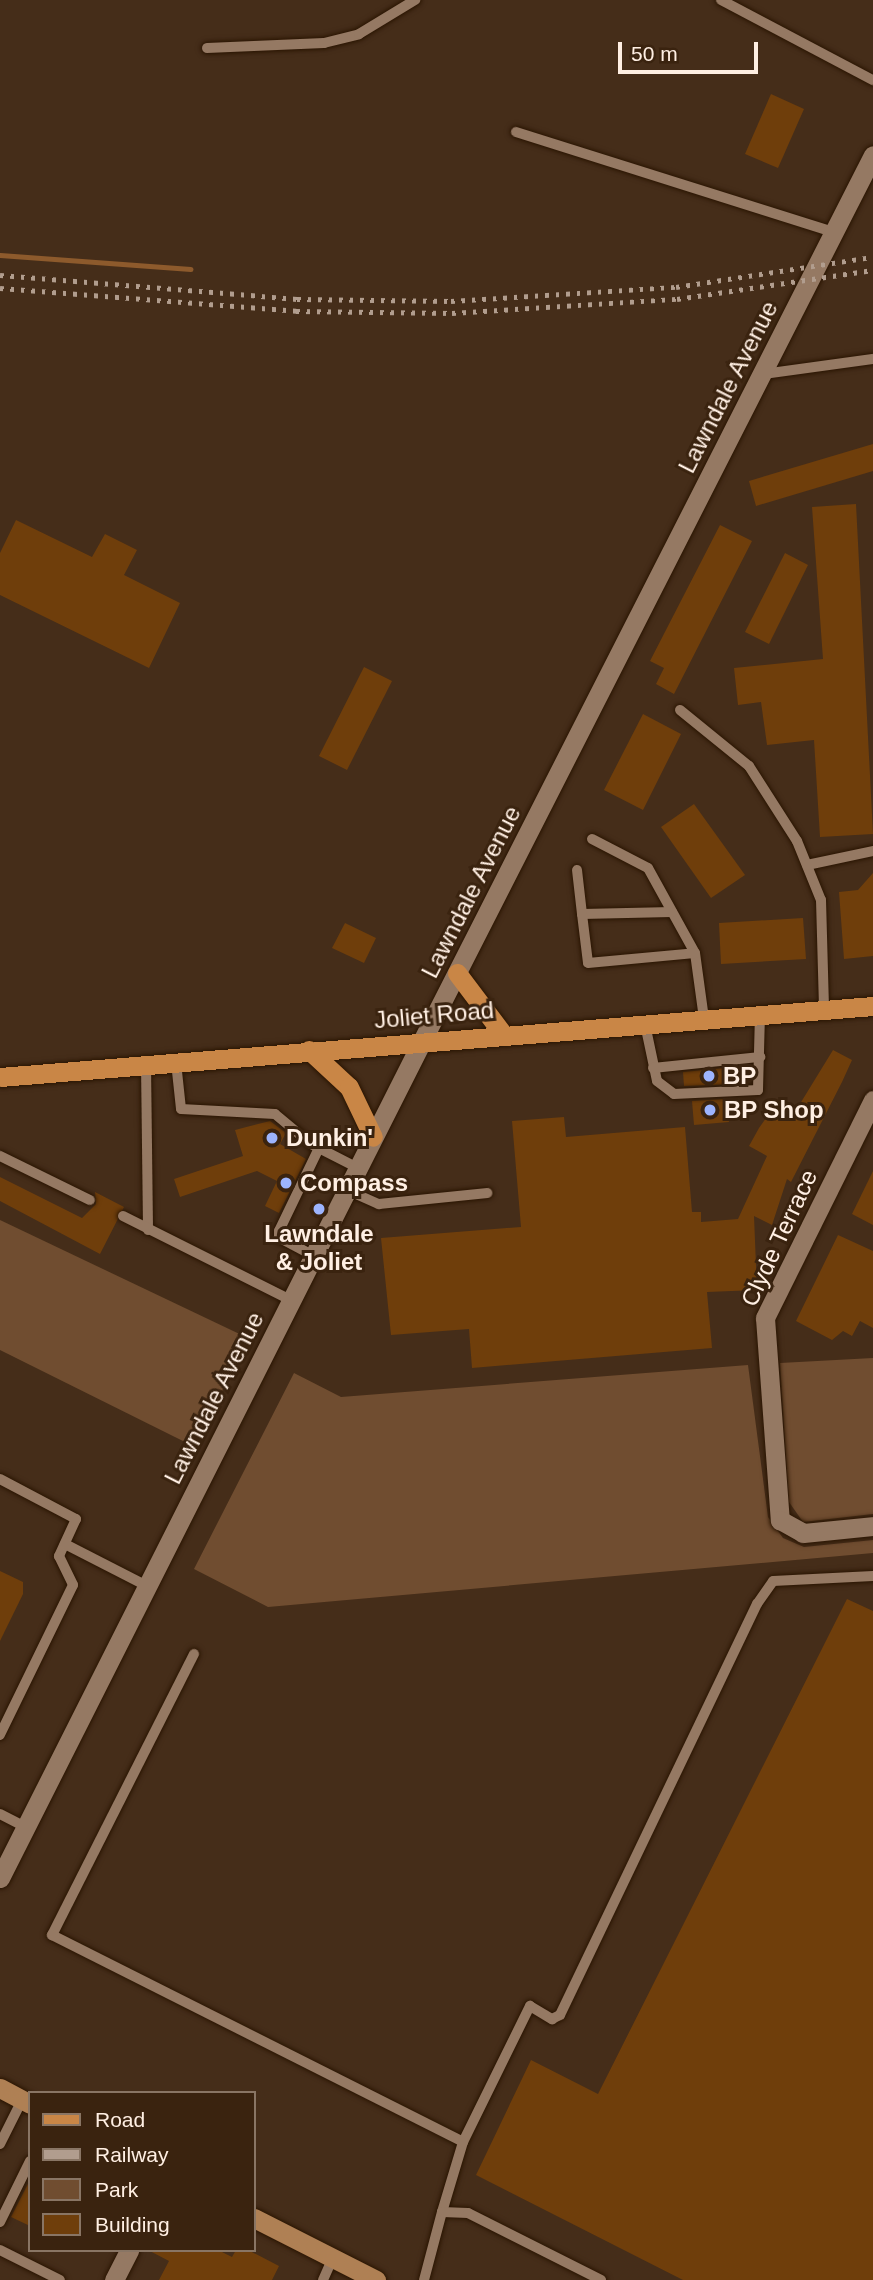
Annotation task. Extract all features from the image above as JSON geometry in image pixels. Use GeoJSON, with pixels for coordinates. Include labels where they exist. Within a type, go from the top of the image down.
{"type":"FeatureCollection","features":[{"type":"Feature","properties":{"kind":"main road"},"geometry":{"type":"LineString","coordinates":[[457,973],[503,1034]]}},
{"type":"Feature","properties":{"kind":"main road","name":"Joliet Road"},"geometry":{"type":"LineString","coordinates":[[0,1077],[873,1006]]}},
{"type":"Feature","properties":{"kind":"main road"},"geometry":{"type":"LineString","coordinates":[[309,1050],[349,1087],[373,1137]]}},
{"type":"Feature","properties":{"kind":"main road"},"geometry":{"type":"LineString","coordinates":[[0,2088],[26,2102]]}},
{"type":"Feature","properties":{"kind":"main road"},"geometry":{"type":"LineString","coordinates":[[256,2219],[376,2280]]}},
{"type":"Feature","properties":{"kind":"street","name":"Lawndale Avenue"},"geometry":{"type":"LineString","coordinates":[[0,1878],[373,1137],[873,155]]}},
{"type":"Feature","properties":{"kind":"street","name":"Clyde Terrace"},"geometry":{"type":"LineString","coordinates":[[873,1100],[765,1318],[777,1512],[787,1527],[803,1532],[873,1527]]}},
{"type":"Feature","properties":{"kind":"street"},"geometry":{"type":"LineString","coordinates":[[114,2280],[128,2252]]}},
{"type":"Feature","properties":{"kind":"lane"},"geometry":{"type":"LineString","coordinates":[[206,48],[324,43],[359,34],[415,0]]}},
{"type":"Feature","properties":{"kind":"lane"},"geometry":{"type":"LineString","coordinates":[[721,0],[873,80]]}},
{"type":"Feature","properties":{"kind":"lane"},"geometry":{"type":"LineString","coordinates":[[516,132],[835,232]]}},
{"type":"Feature","properties":{"kind":"lane"},"geometry":{"type":"LineString","coordinates":[[763,373],[873,359]]}},
{"type":"Feature","properties":{"kind":"lane"},"geometry":{"type":"LineString","coordinates":[[680,710],[749,766],[807,865],[821,900],[824,1010]]}},
{"type":"Feature","properties":{"kind":"lane"},"geometry":{"type":"LineString","coordinates":[[592,839],[648,868],[695,953],[704,1019]]}},
{"type":"Feature","properties":{"kind":"lane"},"geometry":{"type":"LineString","coordinates":[[807,865],[873,850]]}},
{"type":"Feature","properties":{"kind":"lane"},"geometry":{"type":"LineString","coordinates":[[577,870],[588,962],[695,953]]}},
{"type":"Feature","properties":{"kind":"lane"},"geometry":{"type":"LineString","coordinates":[[582,914],[672,912]]}},
{"type":"Feature","properties":{"kind":"lane"},"geometry":{"type":"LineString","coordinates":[[645,1024],[657,1081],[674,1094],[758,1090],[760,1014]]}},
{"type":"Feature","properties":{"kind":"lane"},"geometry":{"type":"LineString","coordinates":[[653,1068],[760,1057]]}},
{"type":"Feature","properties":{"kind":"lane"},"geometry":{"type":"LineString","coordinates":[[176,1062],[181,1109],[275,1114],[319,1148],[358,1168]]}},
{"type":"Feature","properties":{"kind":"lane"},"geometry":{"type":"LineString","coordinates":[[146,1064],[148,1230]]}},
{"type":"Feature","properties":{"kind":"lane"},"geometry":{"type":"LineString","coordinates":[[314,1256],[279,1237],[279,1231],[319,1148]]}},
{"type":"Feature","properties":{"kind":"lane"},"geometry":{"type":"LineString","coordinates":[[0,1156],[89,1200]]}},
{"type":"Feature","properties":{"kind":"lane"},"geometry":{"type":"LineString","coordinates":[[347,1190],[379,1204],[487,1193]]}},
{"type":"Feature","properties":{"kind":"lane"},"geometry":{"type":"LineString","coordinates":[[122,1216],[291,1300]]}},
{"type":"Feature","properties":{"kind":"lane"},"geometry":{"type":"LineString","coordinates":[[0,1479],[76,1519],[59,1556],[73,1585],[0,1735]]}},
{"type":"Feature","properties":{"kind":"lane"},"geometry":{"type":"LineString","coordinates":[[65,1544],[147,1586]]}},
{"type":"Feature","properties":{"kind":"lane"},"geometry":{"type":"LineString","coordinates":[[424,2280],[463,2142],[530,2006],[552,2019],[560,2015],[773,1581],[873,1576]]}},
{"type":"Feature","properties":{"kind":"lane"},"geometry":{"type":"LineString","coordinates":[[194,1654],[52,1935],[463,2142]]}},
{"type":"Feature","properties":{"kind":"lane"},"geometry":{"type":"LineString","coordinates":[[0,1814],[25,1827]]}},
{"type":"Feature","properties":{"kind":"lane"},"geometry":{"type":"LineString","coordinates":[[0,2144],[4,2127],[26,2102]]}},
{"type":"Feature","properties":{"kind":"lane"},"geometry":{"type":"LineString","coordinates":[[0,2222],[28,2165]]}},
{"type":"Feature","properties":{"kind":"lane"},"geometry":{"type":"LineString","coordinates":[[442,2212],[468,2213],[601,2280]]}},
{"type":"Feature","properties":{"kind":"lane"},"geometry":{"type":"LineString","coordinates":[[0,2250],[60,2280]]}},
{"type":"Feature","properties":{"kind":"lane"},"geometry":{"type":"LineString","coordinates":[[323,2280],[333,2258]]}},
{"type":"Feature","properties":{"kind":"green space"},"geometry":{"type":"Polygon","coordinates":[[[0,1220],[250,1339],[193,1446],[0,1350],[0,1220]]]}},
{"type":"Feature","properties":{"kind":"green space"},"geometry":{"type":"Polygon","coordinates":[[[873,1358],[873,1514],[803,1522],[789,1502],[780,1363],[873,1358]]]}},
{"type":"Feature","properties":{"kind":"green space"},"geometry":{"type":"Polygon","coordinates":[[[748,1365],[768,1517],[783,1538],[804,1547],[873,1540],[873,1553],[268,1607],[194,1569],[294,1373],[341,1397],[748,1365]]]}},
{"type":"Feature","properties":{"kind":"building"},"geometry":{"type":"Polygon","coordinates":[[[771,94],[804,109],[778,168],[745,154],[771,94]]]}},
{"type":"Feature","properties":{"kind":"building"},"geometry":{"type":"Polygon","coordinates":[[[873,444],[873,471],[756,506],[749,481],[873,444]]]}},
{"type":"Feature","properties":{"kind":"building"},"geometry":{"type":"Polygon","coordinates":[[[856,504],[873,834],[820,837],[814,740],[767,745],[761,702],[738,705],[734,668],[823,659],[812,507],[856,504]]]}},
{"type":"Feature","properties":{"kind":"building"},"geometry":{"type":"Polygon","coordinates":[[[16,520],[92,557],[105,534],[137,550],[124,575],[180,603],[149,668],[0,595],[0,553],[16,520]]]}},
{"type":"Feature","properties":{"kind":"building"},"geometry":{"type":"Polygon","coordinates":[[[720,525],[752,541],[674,694],[656,684],[664,668],[650,661],[720,525]]]}},
{"type":"Feature","properties":{"kind":"building"},"geometry":{"type":"Polygon","coordinates":[[[785,553],[808,565],[769,644],[745,632],[785,553]]]}},
{"type":"Feature","properties":{"kind":"building"},"geometry":{"type":"Polygon","coordinates":[[[364,667],[392,681],[347,770],[319,756],[364,667]]]}},
{"type":"Feature","properties":{"kind":"building"},"geometry":{"type":"Polygon","coordinates":[[[643,714],[681,734],[643,810],[604,790],[643,714]]]}},
{"type":"Feature","properties":{"kind":"building"},"geometry":{"type":"Polygon","coordinates":[[[694,804],[745,875],[711,898],[661,827],[694,804]]]}},
{"type":"Feature","properties":{"kind":"building"},"geometry":{"type":"Polygon","coordinates":[[[873,873],[873,956],[844,959],[839,892],[858,890],[873,873]]]}},
{"type":"Feature","properties":{"kind":"building"},"geometry":{"type":"Polygon","coordinates":[[[803,918],[806,959],[721,964],[719,923],[803,918]]]}},
{"type":"Feature","properties":{"kind":"building"},"geometry":{"type":"Polygon","coordinates":[[[345,923],[376,938],[364,963],[332,948],[345,923]]]}},
{"type":"Feature","properties":{"kind":"building"},"geometry":{"type":"Polygon","coordinates":[[[833,1050],[852,1060],[842,1082],[791,1182],[787,1179],[772,1225],[754,1216],[757,1290],[707,1292],[712,1348],[472,1368],[469,1329],[391,1335],[381,1238],[521,1227],[512,1121],[564,1117],[566,1137],[685,1127],[692,1212],[701,1212],[701,1222],[738,1219],[767,1156],[749,1146],[759,1128],[777,1103],[795,1112],[833,1050]]]}},
{"type":"Feature","properties":{"kind":"building","name":"BP"},"geometry":{"type":"Polygon","coordinates":[[[735,1067],[736,1084],[684,1086],[683,1072],[735,1067]]]}},
{"type":"Feature","properties":{"kind":"building","name":"BP Shop"},"geometry":{"type":"Polygon","coordinates":[[[726,1099],[729,1122],[694,1125],[692,1101],[726,1099]]]}},
{"type":"Feature","properties":{"kind":"building"},"geometry":{"type":"Polygon","coordinates":[[[270,1121],[286,1133],[280,1144],[306,1159],[279,1213],[265,1206],[277,1181],[257,1171],[180,1197],[174,1179],[243,1156],[235,1130],[270,1121]]]}},
{"type":"Feature","properties":{"kind":"building"},"geometry":{"type":"Polygon","coordinates":[[[873,1171],[873,1225],[852,1214],[873,1171]]]}},
{"type":"Feature","properties":{"kind":"building"},"geometry":{"type":"Polygon","coordinates":[[[0,1177],[82,1218],[96,1204],[95,1192],[124,1207],[100,1254],[0,1201],[0,1177]]]}},
{"type":"Feature","properties":{"kind":"building"},"geometry":{"type":"Polygon","coordinates":[[[838,1235],[873,1251],[873,1328],[860,1321],[852,1336],[843,1331],[832,1340],[796,1321],[838,1235]]]}},
{"type":"Feature","properties":{"kind":"building"},"geometry":{"type":"Polygon","coordinates":[[[0,1571],[23,1582],[23,1594],[0,1641],[0,1571]]]}},
{"type":"Feature","properties":{"kind":"building"},"geometry":{"type":"Polygon","coordinates":[[[847,1599],[873,1611],[873,2280],[683,2280],[476,2175],[531,2060],[598,2094],[847,1599]]]}},
{"type":"Feature","properties":{"kind":"building"},"geometry":{"type":"Polygon","coordinates":[[[28,2184],[28,2225],[11,2217],[28,2184]]]}},
{"type":"Feature","properties":{"kind":"building"},"geometry":{"type":"Polygon","coordinates":[[[152,2252],[222,2252],[232,2257],[235,2252],[252,2252],[279,2266],[272,2280],[159,2280],[169,2261],[152,2252]]]}},
{"type":"Feature","properties":{"kind":"waterway"},"geometry":{"type":"LineString","coordinates":[[0,255],[190,269]]}},
{"type":"Feature","properties":{"kind":"railway"},"geometry":{"type":"LineString","coordinates":[[0,275],[297,299],[451,301],[676,287],[873,257]]}},
{"type":"Feature","properties":{"kind":"railway"},"geometry":{"type":"LineString","coordinates":[[0,288],[296,311],[452,313],[677,299],[873,270]]}},
{"type":"Feature","properties":{"kind":"place","name":"BP"},"geometry":{"type":"Point","coordinates":[709,1076]}},
{"type":"Feature","properties":{"kind":"place","name":"BP Shop"},"geometry":{"type":"Point","coordinates":[710,1110]}},
{"type":"Feature","properties":{"kind":"place","name":"Dunkin'"},"geometry":{"type":"Point","coordinates":[272,1138]}},
{"type":"Feature","properties":{"kind":"place","name":"Compass"},"geometry":{"type":"Point","coordinates":[286,1183]}},
{"type":"Feature","properties":{"kind":"place","name":"Lawndale & Joliet"},"geometry":{"type":"Point","coordinates":[319,1209]}}]}
